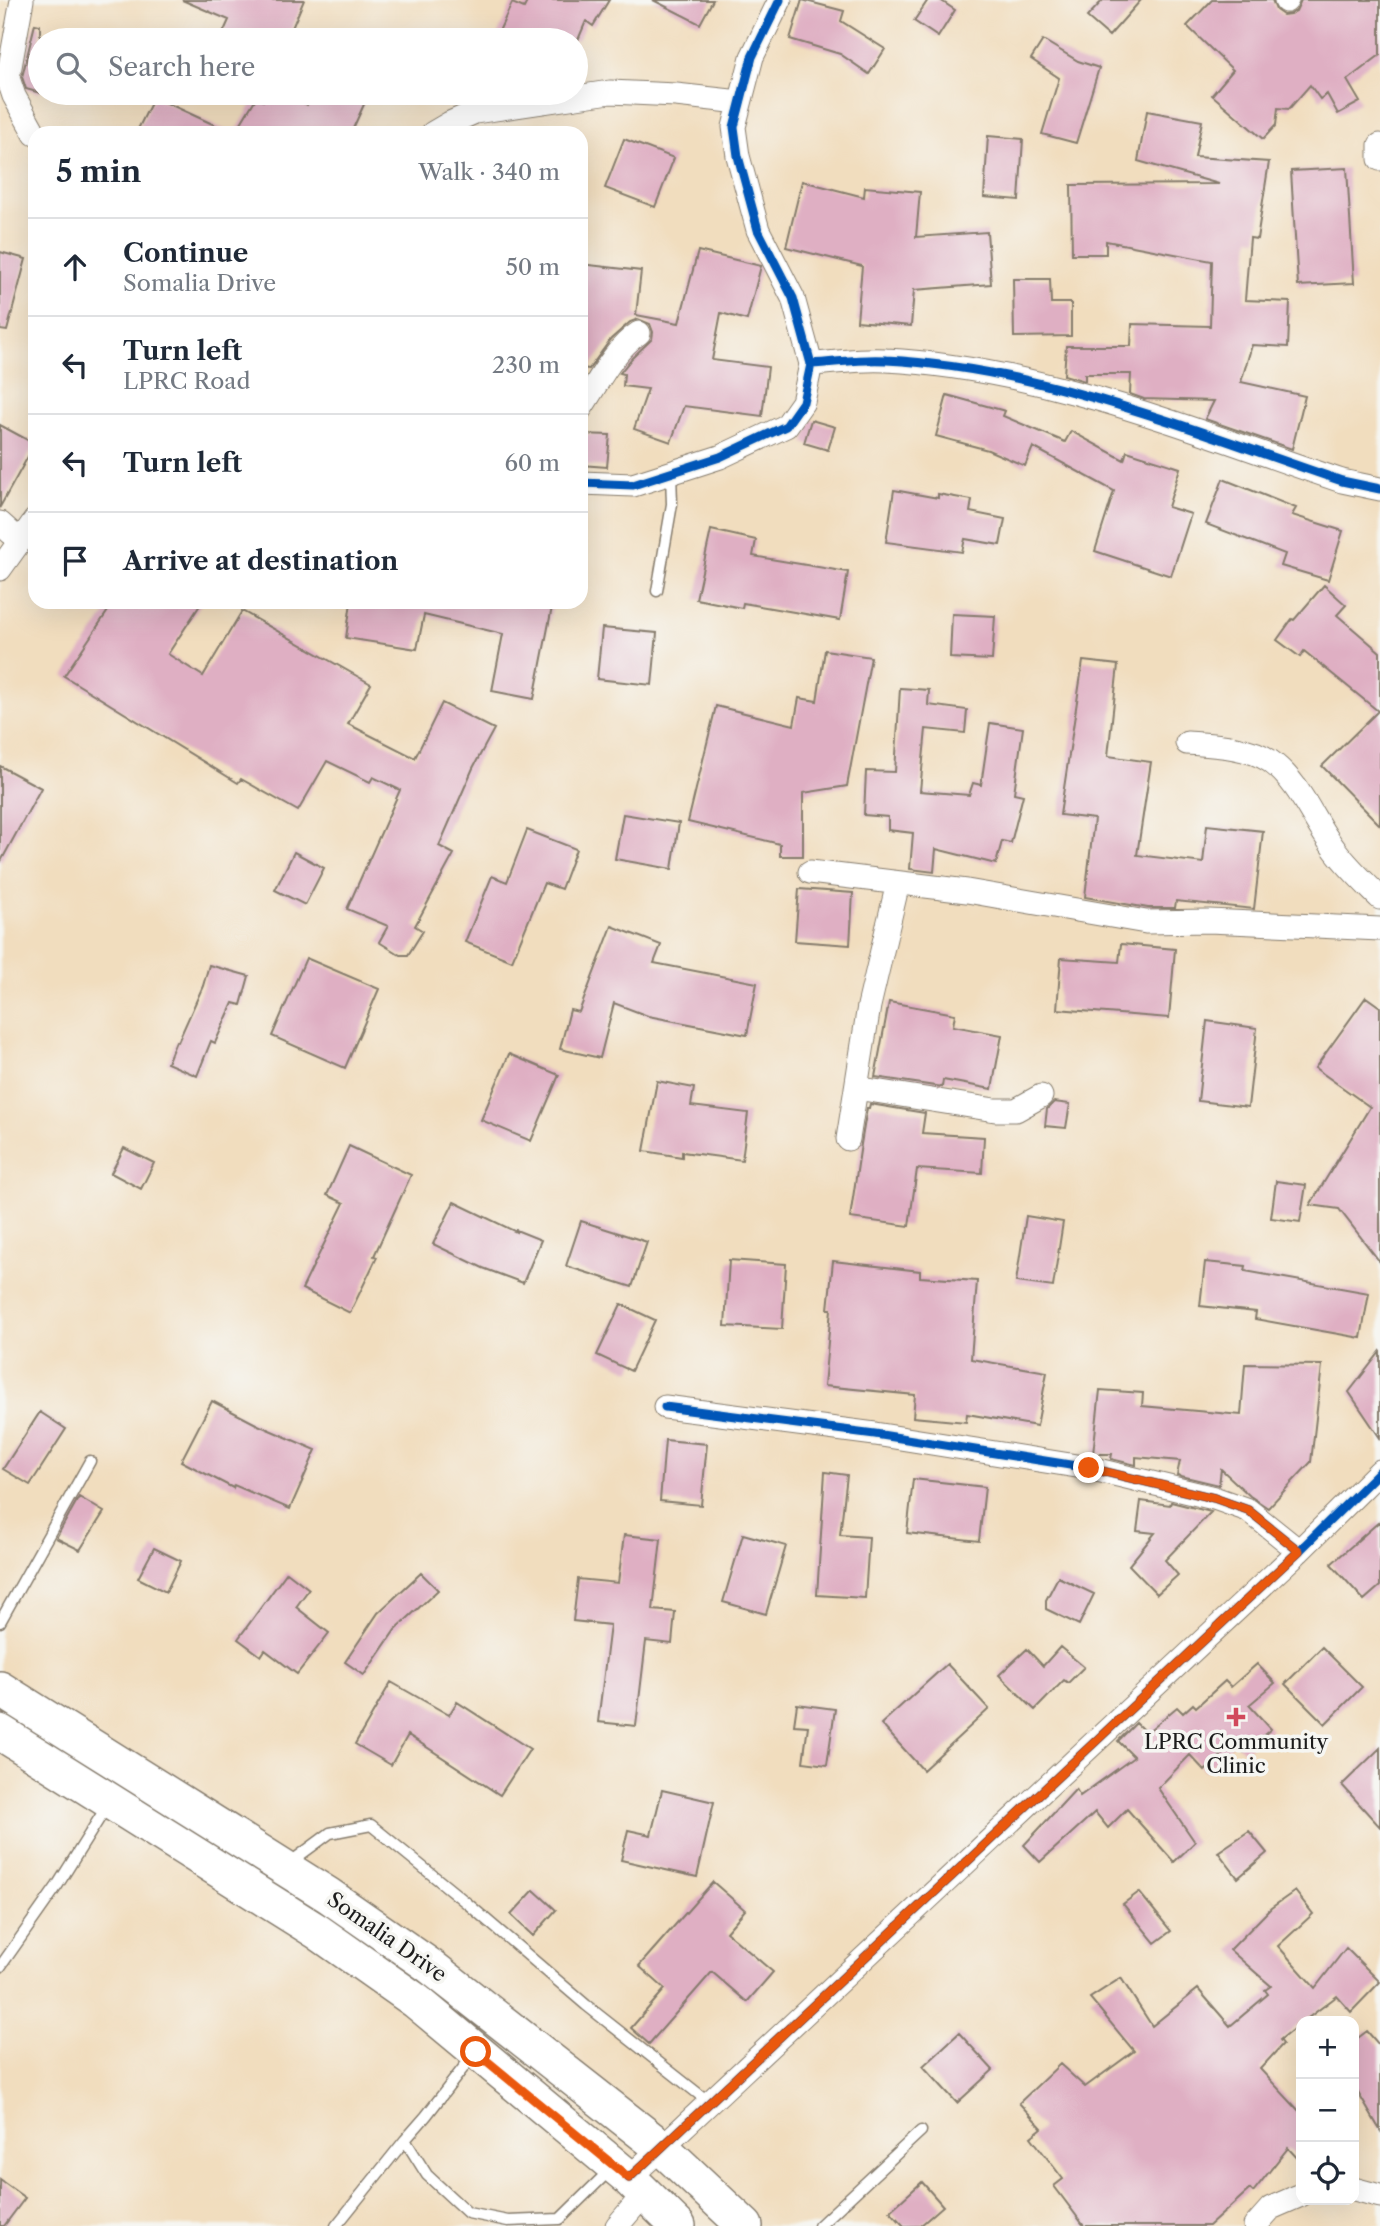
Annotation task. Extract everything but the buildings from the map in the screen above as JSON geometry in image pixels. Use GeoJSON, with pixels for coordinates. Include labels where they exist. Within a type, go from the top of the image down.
{"type":"FeatureCollection","features":[{"type":"Feature","properties":{"kind":"main road","name":"Somalia Drive"},"geometry":{"type":"LineString","coordinates":[[0,1689],[328,1895],[430,1966],[662,2148],[745,2226]]}},
{"type":"Feature","properties":{"kind":"main road","name":"Somalia Drive"},"geometry":{"type":"LineString","coordinates":[[0,1732],[318,1932],[416,2001],[629,2179],[678,2226]]}},
{"type":"Feature","properties":{"kind":"street"},"geometry":{"type":"LineString","coordinates":[[22,0],[8,78],[14,96],[31,126]]}},
{"type":"Feature","properties":{"kind":"street"},"geometry":{"type":"LineString","coordinates":[[588,483],[633,485],[720,457],[786,426],[803,402],[811,364],[793,298],[758,230],[738,156],[734,127],[752,57],[780,0]]}},
{"type":"Feature","properties":{"kind":"street"},"geometry":{"type":"LineString","coordinates":[[588,95],[610,92],[740,102]]}},
{"type":"Feature","properties":{"kind":"street"},"geometry":{"type":"LineString","coordinates":[[445,126],[475,112],[522,105]]}},
{"type":"Feature","properties":{"kind":"street"},"geometry":{"type":"LineString","coordinates":[[1380,145],[1380,159]]}},
{"type":"Feature","properties":{"kind":"street"},"geometry":{"type":"LineString","coordinates":[[588,397],[616,355],[628,340],[639,333]]}},
{"type":"Feature","properties":{"kind":"street"},"geometry":{"type":"LineString","coordinates":[[811,364],[883,359],[1016,377],[1093,397],[1342,481],[1380,489]]}},
{"type":"Feature","properties":{"kind":"street"},"geometry":{"type":"LineString","coordinates":[[0,523],[19,540]]}},
{"type":"Feature","properties":{"kind":"street"},"geometry":{"type":"LineString","coordinates":[[0,569],[28,529]]}},
{"type":"Feature","properties":{"kind":"street"},"geometry":{"type":"LineString","coordinates":[[1187,743],[1235,748],[1268,760],[1291,779],[1308,811],[1336,851],[1380,898]]}},
{"type":"Feature","properties":{"kind":"street"},"geometry":{"type":"LineString","coordinates":[[810,872],[967,891],[1146,922],[1209,921],[1380,929]]}},
{"type":"Feature","properties":{"kind":"street"},"geometry":{"type":"LineString","coordinates":[[848,1139],[869,1006],[898,883]]}},
{"type":"Feature","properties":{"kind":"street"},"geometry":{"type":"LineString","coordinates":[[856,1088],[995,1110],[1016,1110],[1041,1096]]}},
{"type":"Feature","properties":{"kind":"street"},"geometry":{"type":"LineString","coordinates":[[665,1407],[875,1434],[1089,1468],[1214,1498],[1248,1510],[1299,1551]]}},
{"type":"Feature","properties":{"kind":"street"},"geometry":{"type":"LineString","coordinates":[[617,2226],[629,2179],[1299,1551],[1380,1471]]}},
{"type":"Feature","properties":{"kind":"street"},"geometry":{"type":"LineString","coordinates":[[1359,2190],[1380,2196]]}},
{"type":"Feature","properties":{"kind":"street"},"geometry":{"type":"LineString","coordinates":[[1255,2226],[1271,2208],[1296,2197]]}},
{"type":"Feature","properties":{"kind":"lane"},"geometry":{"type":"LineString","coordinates":[[657,590],[672,504],[671,473]]}},
{"type":"Feature","properties":{"kind":"lane"},"geometry":{"type":"LineString","coordinates":[[0,1622],[90,1461]]}},
{"type":"Feature","properties":{"kind":"lane"},"geometry":{"type":"LineString","coordinates":[[0,1967],[57,1886],[110,1801]]}},
{"type":"Feature","properties":{"kind":"lane"},"geometry":{"type":"LineString","coordinates":[[284,1867],[330,1833],[371,1825],[710,2103]]}},
{"type":"Feature","properties":{"kind":"lane"},"geometry":{"type":"LineString","coordinates":[[336,2226],[476,2052]]}},
{"type":"Feature","properties":{"kind":"lane"},"geometry":{"type":"LineString","coordinates":[[819,2226],[921,2131]]}},
{"type":"Feature","properties":{"kind":"lane"},"geometry":{"type":"LineString","coordinates":[[405,2140],[427,2175],[468,2213],[508,2221],[560,2219],[629,2179]]}},
{"type":"Feature","properties":{"kind":"cycle path"},"geometry":{"type":"LineString","coordinates":[[588,483],[633,485],[720,457],[786,426],[803,402],[811,364],[793,298],[758,230],[738,156],[734,127],[752,57],[780,0]]}},
{"type":"Feature","properties":{"kind":"cycle path"},"geometry":{"type":"LineString","coordinates":[[811,364],[886,360],[945,365],[1003,375],[1117,405],[1342,481],[1380,489]]}},
{"type":"Feature","properties":{"kind":"cycle path"},"geometry":{"type":"LineString","coordinates":[[665,1407],[875,1434],[1089,1468],[1214,1498],[1248,1510],[1299,1551]]}},
{"type":"Feature","properties":{"kind":"cycle path"},"geometry":{"type":"LineString","coordinates":[[629,2178],[1299,1551],[1380,1471]]}},
{"type":"Feature","properties":{"kind":"place","name":"LPRC Community Clinic"},"geometry":{"type":"Point","coordinates":[1236,1717]}},
{"type":"Feature","properties":{"kind":"route"},"geometry":{"type":"LineString","coordinates":[[476,2052],[629,2178],[1299,1551],[1248,1510],[1214,1498],[1089,1468]]}}]}
